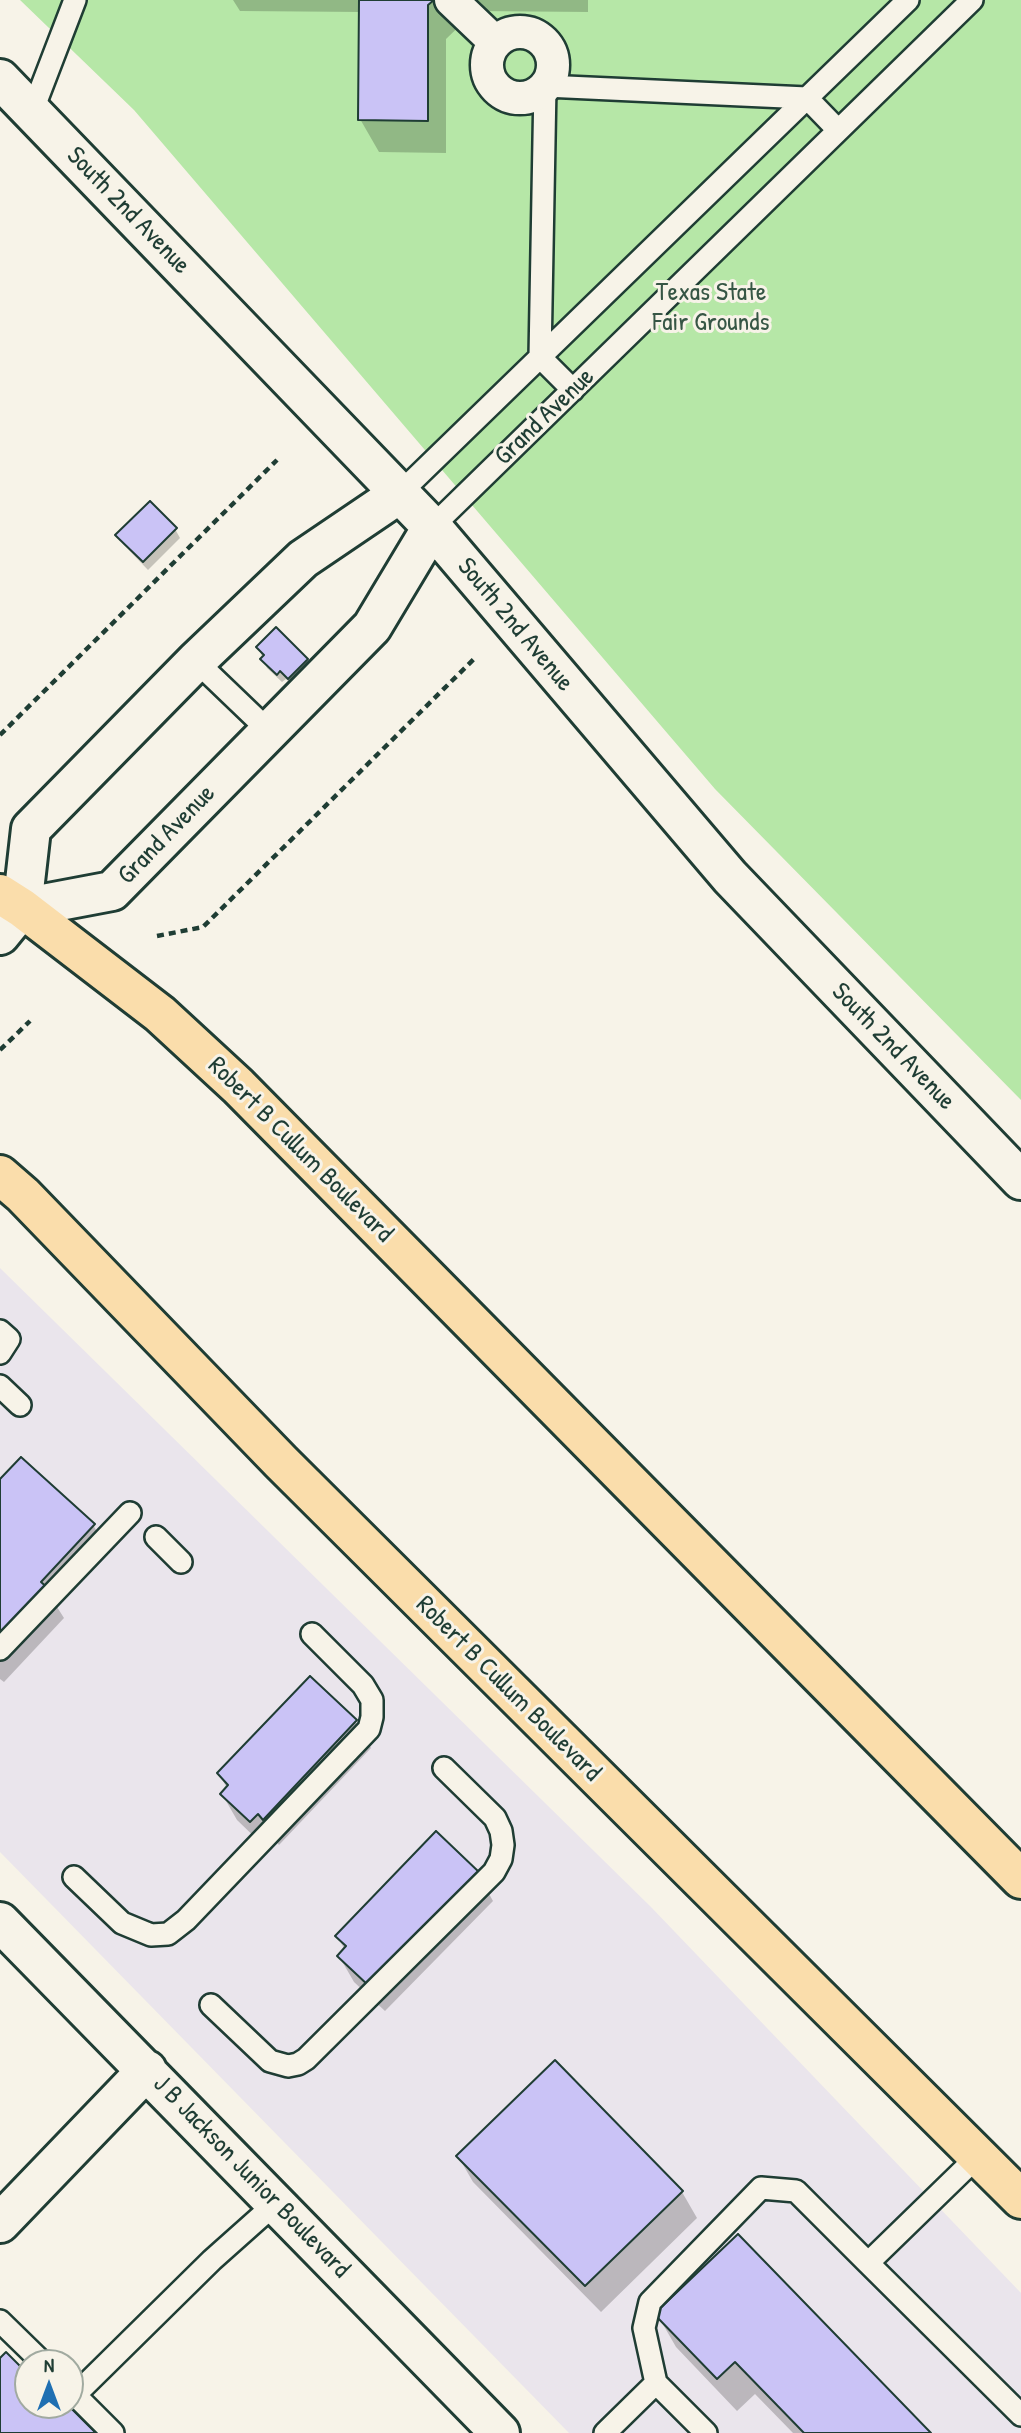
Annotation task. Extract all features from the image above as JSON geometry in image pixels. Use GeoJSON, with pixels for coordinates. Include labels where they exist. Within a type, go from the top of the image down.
{"type":"FeatureCollection","features":[{"type":"Feature","properties":{"kind":"main road","name":"Robert B Cullum Boulevard"},"geometry":{"type":"LineString","coordinates":[[7,912],[160,1014],[238,1086],[1021,1879]]}},
{"type":"Feature","properties":{"kind":"main road","name":"Robert B Cullum Boulevard"},"geometry":{"type":"LineString","coordinates":[[0,1175],[23,1195],[281,1462],[1021,2199]]}},
{"type":"Feature","properties":{"kind":"street"},"geometry":{"type":"LineString","coordinates":[[451,0],[495,42]]}},
{"type":"Feature","properties":{"kind":"street"},"geometry":{"type":"LineString","coordinates":[[516,32],[529,33],[541,40],[549,49],[553,62],[552,74],[545,86],[535,94],[523,97],[510,97],[499,90],[490,80],[486,67],[488,55],[495,42],[504,35],[516,32]]}},
{"type":"Feature","properties":{"kind":"street","name":"South 2nd Avenue"},"geometry":{"type":"LineString","coordinates":[[0,79],[432,527],[730,877],[1018,1171]]}},
{"type":"Feature","properties":{"kind":"street","name":"Grand Avenue"},"geometry":{"type":"LineString","coordinates":[[399,494],[303,559],[196,661],[31,829],[7,912],[112,891],[372,627],[432,527]]}},
{"type":"Feature","properties":{"kind":"street","name":"J B Jackson Junior Boulevard"},"geometry":{"type":"LineString","coordinates":[[0,1922],[500,2433]]}},
{"type":"Feature","properties":{"kind":"street"},"geometry":{"type":"LineString","coordinates":[[0,2223],[147,2070]]}},
{"type":"Feature","properties":{"kind":"lane"},"geometry":{"type":"LineString","coordinates":[[32,112],[75,0]]}},
{"type":"Feature","properties":{"kind":"lane","name":"Grand Avenue"},"geometry":{"type":"LineString","coordinates":[[399,494],[908,0]]}},
{"type":"Feature","properties":{"kind":"lane","name":"Grand Avenue"},"geometry":{"type":"LineString","coordinates":[[432,527],[972,0]]}},
{"type":"Feature","properties":{"kind":"lane"},"geometry":{"type":"LineString","coordinates":[[573,390],[540,357],[545,86],[807,98],[838,130]]}},
{"type":"Feature","properties":{"kind":"lane"},"geometry":{"type":"LineString","coordinates":[[196,661],[269,731]]}},
{"type":"Feature","properties":{"kind":"lane"},"geometry":{"type":"LineString","coordinates":[[0,1331],[9,1339],[0,1353]]}},
{"type":"Feature","properties":{"kind":"lane"},"geometry":{"type":"LineString","coordinates":[[0,1386],[20,1405]]}},
{"type":"Feature","properties":{"kind":"lane"},"geometry":{"type":"LineString","coordinates":[[0,1649],[130,1513]]}},
{"type":"Feature","properties":{"kind":"lane"},"geometry":{"type":"LineString","coordinates":[[156,1537],[181,1562]]}},
{"type":"Feature","properties":{"kind":"lane"},"geometry":{"type":"LineString","coordinates":[[74,1877],[122,1923],[151,1935],[168,1934],[186,1920],[369,1729],[372,1700],[363,1685],[312,1634]]}},
{"type":"Feature","properties":{"kind":"lane"},"geometry":{"type":"LineString","coordinates":[[211,2005],[270,2061],[288,2066],[298,2064],[494,1872],[501,1859],[503,1845],[495,1818],[444,1768]]}},
{"type":"Feature","properties":{"kind":"lane"},"geometry":{"type":"LineString","coordinates":[[868,2263],[978,2156]]}},
{"type":"Feature","properties":{"kind":"lane"},"geometry":{"type":"LineString","coordinates":[[706,2433],[656,2383],[644,2328],[650,2302],[761,2188],[796,2191],[1021,2415]]}},
{"type":"Feature","properties":{"kind":"lane"},"geometry":{"type":"LineString","coordinates":[[84,2382],[276,2203]]}},
{"type":"Feature","properties":{"kind":"lane"},"geometry":{"type":"LineString","coordinates":[[0,2320],[29,2349]]}},
{"type":"Feature","properties":{"kind":"lane"},"geometry":{"type":"LineString","coordinates":[[605,2433],[656,2383]]}},
{"type":"Feature","properties":{"kind":"lane"},"geometry":{"type":"LineString","coordinates":[[84,2404],[113,2433]]}},
{"type":"Feature","properties":{"kind":"path"},"geometry":{"type":"LineString","coordinates":[[0,736],[277,460]]}},
{"type":"Feature","properties":{"kind":"path"},"geometry":{"type":"LineString","coordinates":[[157,936],[203,927],[476,657]]}},
{"type":"Feature","properties":{"kind":"path"},"geometry":{"type":"LineString","coordinates":[[0,1050],[30,1021]]}},
{"type":"Feature","properties":{"kind":"shaded area"},"geometry":{"type":"Polygon","coordinates":[[[0,1268],[651,1907],[1021,2293],[1021,2433],[569,2433],[0,1852],[0,1268]]]}},
{"type":"Feature","properties":{"kind":"green space","name":"Texas State Fair Grounds"},"geometry":{"type":"Polygon","coordinates":[[[20,0],[1021,0],[1021,1100],[715,789],[134,110],[20,0]]]}},
{"type":"Feature","properties":{"kind":"building"},"geometry":{"type":"Polygon","coordinates":[[[359,0],[434,0],[428,5],[428,121],[358,120],[359,0]]]}},
{"type":"Feature","properties":{"kind":"building"},"geometry":{"type":"Polygon","coordinates":[[[150,501],[177,528],[143,562],[115,535],[150,501]]]}},
{"type":"Feature","properties":{"kind":"building"},"geometry":{"type":"Polygon","coordinates":[[[276,627],[308,659],[288,679],[280,671],[277,675],[260,659],[264,655],[256,647],[276,627]]]}},
{"type":"Feature","properties":{"kind":"building"},"geometry":{"type":"Polygon","coordinates":[[[21,1457],[95,1524],[41,1582],[50,1590],[0,1644],[0,1479],[21,1457]]]}},
{"type":"Feature","properties":{"kind":"building"},"geometry":{"type":"Polygon","coordinates":[[[310,1676],[357,1720],[263,1820],[258,1814],[250,1822],[220,1794],[228,1785],[217,1773],[310,1676]]]}},
{"type":"Feature","properties":{"kind":"building"},"geometry":{"type":"Polygon","coordinates":[[[436,1831],[480,1873],[369,1986],[337,1956],[346,1946],[335,1936],[436,1831]]]}},
{"type":"Feature","properties":{"kind":"building"},"geometry":{"type":"Polygon","coordinates":[[[555,2060],[683,2191],[585,2286],[456,2156],[555,2060]]]}},
{"type":"Feature","properties":{"kind":"building"},"geometry":{"type":"Polygon","coordinates":[[[738,2234],[931,2433],[804,2433],[735,2362],[717,2379],[654,2314],[738,2234]]]}},
{"type":"Feature","properties":{"kind":"building"},"geometry":{"type":"Polygon","coordinates":[[[6,2352],[14,2360],[14,2419],[82,2419],[96,2433],[0,2433],[0,2358],[6,2352]]]}}]}
